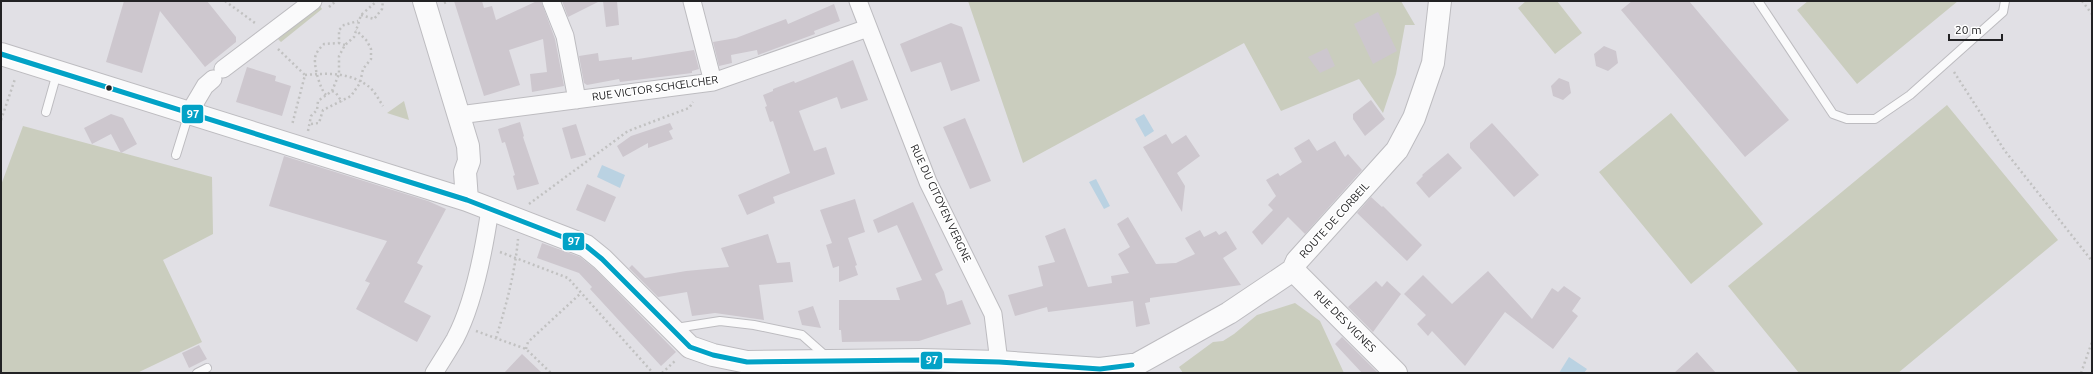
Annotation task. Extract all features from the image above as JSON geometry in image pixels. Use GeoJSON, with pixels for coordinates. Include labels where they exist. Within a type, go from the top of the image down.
{"type":"FeatureCollection","features":[{"type":"Feature","properties":{"kind":"street"},"geometry":{"type":"LineString","coordinates":[[189,113],[206,86],[218,74],[313,1]]}},
{"type":"Feature","properties":{"kind":"street"},"geometry":{"type":"LineString","coordinates":[[424,1],[459,115],[469,155],[465,172],[467,200]]}},
{"type":"Feature","properties":{"kind":"street"},"geometry":{"type":"LineString","coordinates":[[551,1],[565,36],[577,100]]}},
{"type":"Feature","properties":{"kind":"street"},"geometry":{"type":"LineString","coordinates":[[692,1],[713,82]]}},
{"type":"Feature","properties":{"kind":"street","name":"RUE DU CITOYEN VERGNE"},"geometry":{"type":"LineString","coordinates":[[858,1],[928,182],[993,314],[999,362]]}},
{"type":"Feature","properties":{"kind":"street","name":"ROUTE DE CORBEIL"},"geometry":{"type":"LineString","coordinates":[[1126,369],[1229,313],[1293,270],[1297,261],[1397,150],[1414,118],[1433,63],[1440,1]]}},
{"type":"Feature","properties":{"kind":"street","name":"RUE VICTOR SCHŒLCHER"},"geometry":{"type":"LineString","coordinates":[[459,115],[713,82],[868,28]]}},
{"type":"Feature","properties":{"kind":"street"},"geometry":{"type":"LineString","coordinates":[[11,57],[467,200],[586,246],[602,258],[690,347],[714,364],[747,362],[921,360],[999,362],[1100,369],[1126,369]]}},
{"type":"Feature","properties":{"kind":"street"},"geometry":{"type":"LineString","coordinates":[[434,373],[455,338],[468,304],[485,246],[490,209]]}},
{"type":"Feature","properties":{"kind":"street","name":"RUE DES VIGNES"},"geometry":{"type":"LineString","coordinates":[[1293,270],[1396,373]]}},
{"type":"Feature","properties":{"kind":"lane"},"geometry":{"type":"LineString","coordinates":[[1758,1],[1833,114],[1847,119],[1875,118],[1910,95],[2003,12],[2005,1]]}},
{"type":"Feature","properties":{"kind":"lane"},"geometry":{"type":"LineString","coordinates":[[46,112],[57,72]]}},
{"type":"Feature","properties":{"kind":"lane"},"geometry":{"type":"LineString","coordinates":[[176,155],[189,113]]}},
{"type":"Feature","properties":{"kind":"lane"},"geometry":{"type":"LineString","coordinates":[[672,329],[720,321],[754,325],[802,335],[831,361]]}},
{"type":"Feature","properties":{"kind":"lane"},"geometry":{"type":"LineString","coordinates":[[197,373],[207,368]]}},
{"type":"Feature","properties":{"kind":"path"},"geometry":{"type":"LineString","coordinates":[[225,1],[262,28],[268,37],[305,75]]}},
{"type":"Feature","properties":{"kind":"path"},"geometry":{"type":"LineString","coordinates":[[307,134],[311,124],[311,116],[317,110],[318,101],[332,91],[339,74],[339,56],[345,45],[354,37],[361,15],[377,1]]}},
{"type":"Feature","properties":{"kind":"path"},"geometry":{"type":"LineString","coordinates":[[361,15],[374,19],[382,9],[383,1]]}},
{"type":"Feature","properties":{"kind":"path"},"geometry":{"type":"LineString","coordinates":[[2082,1],[2092,14]]}},
{"type":"Feature","properties":{"kind":"path"},"geometry":{"type":"LineString","coordinates":[[339,43],[339,30],[344,25],[359,21]]}},
{"type":"Feature","properties":{"kind":"path"},"geometry":{"type":"LineString","coordinates":[[311,124],[320,123],[323,110],[342,102],[351,96],[360,83],[363,69],[371,59],[371,49],[367,40],[356,30]]}},
{"type":"Feature","properties":{"kind":"path"},"geometry":{"type":"LineString","coordinates":[[326,95],[319,84],[315,59],[318,49],[324,44],[339,43],[345,45]]}},
{"type":"Feature","properties":{"kind":"path"},"geometry":{"type":"LineString","coordinates":[[1,120],[11,57]]}},
{"type":"Feature","properties":{"kind":"path"},"geometry":{"type":"LineString","coordinates":[[1947,62],[2006,151],[2092,261]]}},
{"type":"Feature","properties":{"kind":"path"},"geometry":{"type":"LineString","coordinates":[[305,75],[339,74],[368,86],[384,106]]}},
{"type":"Feature","properties":{"kind":"path"},"geometry":{"type":"LineString","coordinates":[[291,129],[305,75]]}},
{"type":"Feature","properties":{"kind":"path"},"geometry":{"type":"LineString","coordinates":[[496,338],[506,306],[516,258],[519,221],[526,206],[628,131],[689,108],[698,95],[713,82]]}},
{"type":"Feature","properties":{"kind":"path"},"geometry":{"type":"LineString","coordinates":[[332,91],[336,93],[342,102]]}},
{"type":"Feature","properties":{"kind":"path"},"geometry":{"type":"LineString","coordinates":[[485,246],[568,278],[653,373]]}},
{"type":"Feature","properties":{"kind":"path"},"geometry":{"type":"LineString","coordinates":[[526,349],[528,342],[581,293]]}},
{"type":"Feature","properties":{"kind":"path"},"geometry":{"type":"LineString","coordinates":[[460,326],[526,349],[551,373]]}},
{"type":"Feature","properties":{"kind":"path"},"geometry":{"type":"LineString","coordinates":[[2081,373],[2092,342]]}},
{"type":"Feature","properties":{"kind":"green space"},"geometry":{"type":"Polygon","coordinates":[[[968,1],[1401,1],[1415,25],[1405,25],[1396,74],[1383,113],[1359,79],[1281,111],[1244,43],[1023,163],[968,1]]]}},
{"type":"Feature","properties":{"kind":"green space"},"geometry":{"type":"Polygon","coordinates":[[[1526,1],[1557,1],[1582,33],[1555,54],[1518,8],[1526,1]]]}},
{"type":"Feature","properties":{"kind":"green space"},"geometry":{"type":"Polygon","coordinates":[[[1808,1],[1958,1],[1857,84],[1797,10],[1808,1]]]}},
{"type":"Feature","properties":{"kind":"green space"},"geometry":{"type":"Polygon","coordinates":[[[320,6],[322,9],[281,42],[278,39],[320,6]]]}},
{"type":"Feature","properties":{"kind":"green space"},"geometry":{"type":"Polygon","coordinates":[[[404,101],[409,120],[387,113],[404,101]]]}},
{"type":"Feature","properties":{"kind":"green space"},"geometry":{"type":"Polygon","coordinates":[[[1947,105],[2058,240],[1898,373],[1799,373],[1728,286],[1947,105]]]}},
{"type":"Feature","properties":{"kind":"green space"},"geometry":{"type":"Polygon","coordinates":[[[1671,113],[1763,224],[1691,284],[1599,172],[1671,113]]]}},
{"type":"Feature","properties":{"kind":"green space"},"geometry":{"type":"Polygon","coordinates":[[[23,126],[212,177],[213,234],[163,260],[202,342],[137,373],[1,373],[1,185],[23,126]]]}},
{"type":"Feature","properties":{"kind":"green space"},"geometry":{"type":"Polygon","coordinates":[[[1295,303],[1320,321],[1344,373],[1183,373],[1179,367],[1213,342],[1223,341],[1234,334],[1257,315],[1295,303]]]}},
{"type":"Feature","properties":{"kind":"water"},"geometry":{"type":"Polygon","coordinates":[[[1144,114],[1154,131],[1145,137],[1135,119],[1144,114]]]}},
{"type":"Feature","properties":{"kind":"water"},"geometry":{"type":"Polygon","coordinates":[[[602,165],[625,175],[620,188],[597,177],[602,165]]]}},
{"type":"Feature","properties":{"kind":"water"},"geometry":{"type":"Polygon","coordinates":[[[1096,179],[1110,206],[1104,209],[1089,182],[1096,179]]]}},
{"type":"Feature","properties":{"kind":"water"},"geometry":{"type":"Polygon","coordinates":[[[1569,357],[1587,369],[1584,373],[1559,373],[1569,357]]]}},
{"type":"Feature","properties":{"kind":"building"},"geometry":{"type":"Polygon","coordinates":[[[124,1],[207,1],[236,37],[236,42],[205,67],[160,11],[142,73],[106,62],[124,1]]]}},
{"type":"Feature","properties":{"kind":"building"},"geometry":{"type":"Polygon","coordinates":[[[454,1],[482,1],[484,8],[492,6],[496,20],[537,1],[541,1],[555,39],[564,86],[532,92],[530,74],[547,72],[543,39],[509,50],[520,85],[484,96],[454,1]]]}},
{"type":"Feature","properties":{"kind":"building"},"geometry":{"type":"Polygon","coordinates":[[[562,1],[600,1],[568,17],[562,1]]]}},
{"type":"Feature","properties":{"kind":"building"},"geometry":{"type":"Polygon","coordinates":[[[603,1],[617,1],[619,25],[606,27],[603,1]]]}},
{"type":"Feature","properties":{"kind":"building"},"geometry":{"type":"Polygon","coordinates":[[[1632,1],[1689,1],[1789,120],[1745,157],[1621,10],[1632,1]]]}},
{"type":"Feature","properties":{"kind":"building"},"geometry":{"type":"Polygon","coordinates":[[[834,4],[840,21],[814,31],[815,34],[758,55],[757,50],[731,55],[732,63],[719,66],[713,42],[736,38],[786,19],[788,24],[834,4]]]}},
{"type":"Feature","properties":{"kind":"building"},"geometry":{"type":"Polygon","coordinates":[[[1378,12],[1397,51],[1373,64],[1354,24],[1378,12]]]}},
{"type":"Feature","properties":{"kind":"building"},"geometry":{"type":"Polygon","coordinates":[[[951,23],[962,27],[980,81],[951,91],[941,62],[911,72],[900,44],[951,23]]]}},
{"type":"Feature","properties":{"kind":"building"},"geometry":{"type":"Polygon","coordinates":[[[1604,46],[1616,51],[1618,63],[1608,71],[1596,66],[1594,54],[1604,46]]]}},
{"type":"Feature","properties":{"kind":"building"},"geometry":{"type":"Polygon","coordinates":[[[1327,48],[1335,66],[1320,73],[1308,57],[1327,48]]]}},
{"type":"Feature","properties":{"kind":"building"},"geometry":{"type":"Polygon","coordinates":[[[694,50],[699,69],[692,71],[692,73],[620,82],[619,79],[587,85],[584,83],[579,56],[598,53],[599,61],[632,57],[632,60],[694,50]]]}},
{"type":"Feature","properties":{"kind":"building"},"geometry":{"type":"Polygon","coordinates":[[[853,60],[868,100],[841,109],[837,97],[799,111],[814,151],[826,147],[835,174],[773,197],[775,203],[747,215],[738,195],[790,173],[773,121],[770,122],[763,95],[773,91],[773,89],[794,81],[795,83],[853,60]]]}},
{"type":"Feature","properties":{"kind":"building"},"geometry":{"type":"Polygon","coordinates":[[[247,67],[276,76],[275,81],[291,86],[282,116],[236,102],[247,67]]]}},
{"type":"Feature","properties":{"kind":"building"},"geometry":{"type":"Polygon","coordinates":[[[1559,78],[1569,82],[1571,93],[1563,100],[1553,96],[1551,86],[1559,78]]]}},
{"type":"Feature","properties":{"kind":"building"},"geometry":{"type":"Polygon","coordinates":[[[1371,100],[1385,119],[1365,136],[1353,119],[1353,114],[1371,100]]]}},
{"type":"Feature","properties":{"kind":"building"},"geometry":{"type":"Polygon","coordinates":[[[111,114],[123,118],[137,144],[121,153],[111,134],[92,144],[84,128],[111,114]]]}},
{"type":"Feature","properties":{"kind":"building"},"geometry":{"type":"Polygon","coordinates":[[[965,118],[991,181],[970,189],[943,127],[965,118]]]}},
{"type":"Feature","properties":{"kind":"building"},"geometry":{"type":"Polygon","coordinates":[[[520,122],[523,137],[539,184],[517,190],[513,176],[515,175],[505,142],[502,143],[498,129],[520,122]]]}},
{"type":"Feature","properties":{"kind":"building"},"geometry":{"type":"Polygon","coordinates":[[[670,123],[673,129],[669,131],[673,139],[648,148],[648,143],[623,157],[617,146],[631,136],[670,123]]]}},
{"type":"Feature","properties":{"kind":"building"},"geometry":{"type":"Polygon","coordinates":[[[1492,123],[1539,175],[1514,197],[1470,148],[1470,143],[1492,123]]]}},
{"type":"Feature","properties":{"kind":"building"},"geometry":{"type":"Polygon","coordinates":[[[576,124],[586,155],[571,159],[562,128],[576,124]]]}},
{"type":"Feature","properties":{"kind":"building"},"geometry":{"type":"Polygon","coordinates":[[[1166,134],[1172,144],[1186,135],[1200,156],[1177,173],[1185,186],[1182,212],[1143,147],[1166,134]]]}},
{"type":"Feature","properties":{"kind":"building"},"geometry":{"type":"Polygon","coordinates":[[[1309,139],[1317,151],[1335,141],[1345,157],[1348,154],[1362,170],[1305,234],[1288,217],[1262,245],[1252,232],[1273,210],[1268,205],[1276,196],[1266,180],[1278,173],[1280,176],[1302,162],[1294,148],[1309,139]]]}},
{"type":"Feature","properties":{"kind":"building"},"geometry":{"type":"Polygon","coordinates":[[[1448,153],[1462,168],[1429,198],[1416,183],[1423,176],[1422,175],[1448,153]]]}},
{"type":"Feature","properties":{"kind":"building"},"geometry":{"type":"Polygon","coordinates":[[[284,156],[428,201],[446,209],[417,263],[423,266],[404,302],[431,316],[417,342],[356,309],[370,283],[365,281],[387,241],[269,206],[284,156]]]}},
{"type":"Feature","properties":{"kind":"building"},"geometry":{"type":"Polygon","coordinates":[[[587,184],[616,197],[605,222],[576,210],[587,184]]]}},
{"type":"Feature","properties":{"kind":"building"},"geometry":{"type":"Polygon","coordinates":[[[1371,197],[1382,207],[1383,206],[1422,245],[1407,261],[1357,213],[1371,197]]]}},
{"type":"Feature","properties":{"kind":"building"},"geometry":{"type":"Polygon","coordinates":[[[855,199],[865,232],[848,238],[857,265],[855,266],[858,275],[839,282],[839,266],[833,268],[826,245],[832,243],[820,210],[855,199]]]}},
{"type":"Feature","properties":{"kind":"building"},"geometry":{"type":"Polygon","coordinates":[[[913,202],[943,270],[935,274],[944,292],[947,305],[962,300],[971,324],[919,341],[842,342],[841,330],[839,330],[839,300],[900,300],[896,288],[922,280],[897,225],[878,233],[873,220],[913,202]]]}},
{"type":"Feature","properties":{"kind":"building"},"geometry":{"type":"Polygon","coordinates":[[[1128,217],[1156,264],[1176,263],[1195,254],[1185,238],[1200,230],[1204,237],[1216,231],[1219,235],[1226,231],[1237,249],[1223,258],[1241,285],[1150,298],[1150,302],[1145,303],[1150,324],[1136,327],[1133,301],[1048,312],[1047,307],[1015,316],[1008,295],[1043,286],[1038,266],[1055,262],[1045,236],[1065,228],[1088,287],[1112,283],[1111,276],[1129,273],[1118,254],[1130,247],[1117,224],[1128,217]]]}},
{"type":"Feature","properties":{"kind":"building"},"geometry":{"type":"Polygon","coordinates":[[[768,234],[777,263],[790,262],[793,282],[759,285],[764,320],[715,313],[692,316],[687,292],[658,297],[629,268],[632,265],[645,278],[686,271],[729,267],[721,248],[768,234]]]}},
{"type":"Feature","properties":{"kind":"building"},"geometry":{"type":"Polygon","coordinates":[[[542,243],[580,257],[594,268],[676,352],[661,366],[590,289],[592,287],[579,273],[537,258],[542,243]]]}},
{"type":"Feature","properties":{"kind":"building"},"geometry":{"type":"Polygon","coordinates":[[[1488,271],[1532,319],[1552,288],[1558,292],[1564,286],[1581,298],[1572,311],[1578,316],[1553,349],[1505,312],[1465,366],[1432,331],[1428,336],[1417,324],[1426,315],[1404,294],[1423,275],[1452,304],[1488,271]]]}},
{"type":"Feature","properties":{"kind":"building"},"geometry":{"type":"Polygon","coordinates":[[[1376,281],[1382,287],[1387,281],[1401,294],[1373,332],[1348,307],[1376,281]]]}},
{"type":"Feature","properties":{"kind":"building"},"geometry":{"type":"Polygon","coordinates":[[[813,306],[821,328],[802,325],[798,311],[813,306]]]}},
{"type":"Feature","properties":{"kind":"building"},"geometry":{"type":"Polygon","coordinates":[[[1342,337],[1378,373],[1362,373],[1335,344],[1342,337]]]}},
{"type":"Feature","properties":{"kind":"building"},"geometry":{"type":"Polygon","coordinates":[[[199,345],[207,359],[189,368],[182,353],[199,345]]]}},
{"type":"Feature","properties":{"kind":"building"},"geometry":{"type":"Polygon","coordinates":[[[1697,352],[1716,373],[1674,373],[1697,352]]]}},
{"type":"Feature","properties":{"kind":"building"},"geometry":{"type":"Polygon","coordinates":[[[522,354],[542,373],[504,373],[522,354]]]}},
{"type":"Feature","properties":{"kind":"transit line","name":"97"},"geometry":{"type":"LineString","coordinates":[[1,54],[467,200],[586,246],[602,259],[690,347],[713,355],[747,362],[921,360],[999,362],[1100,369],[1132,365]]}}]}
